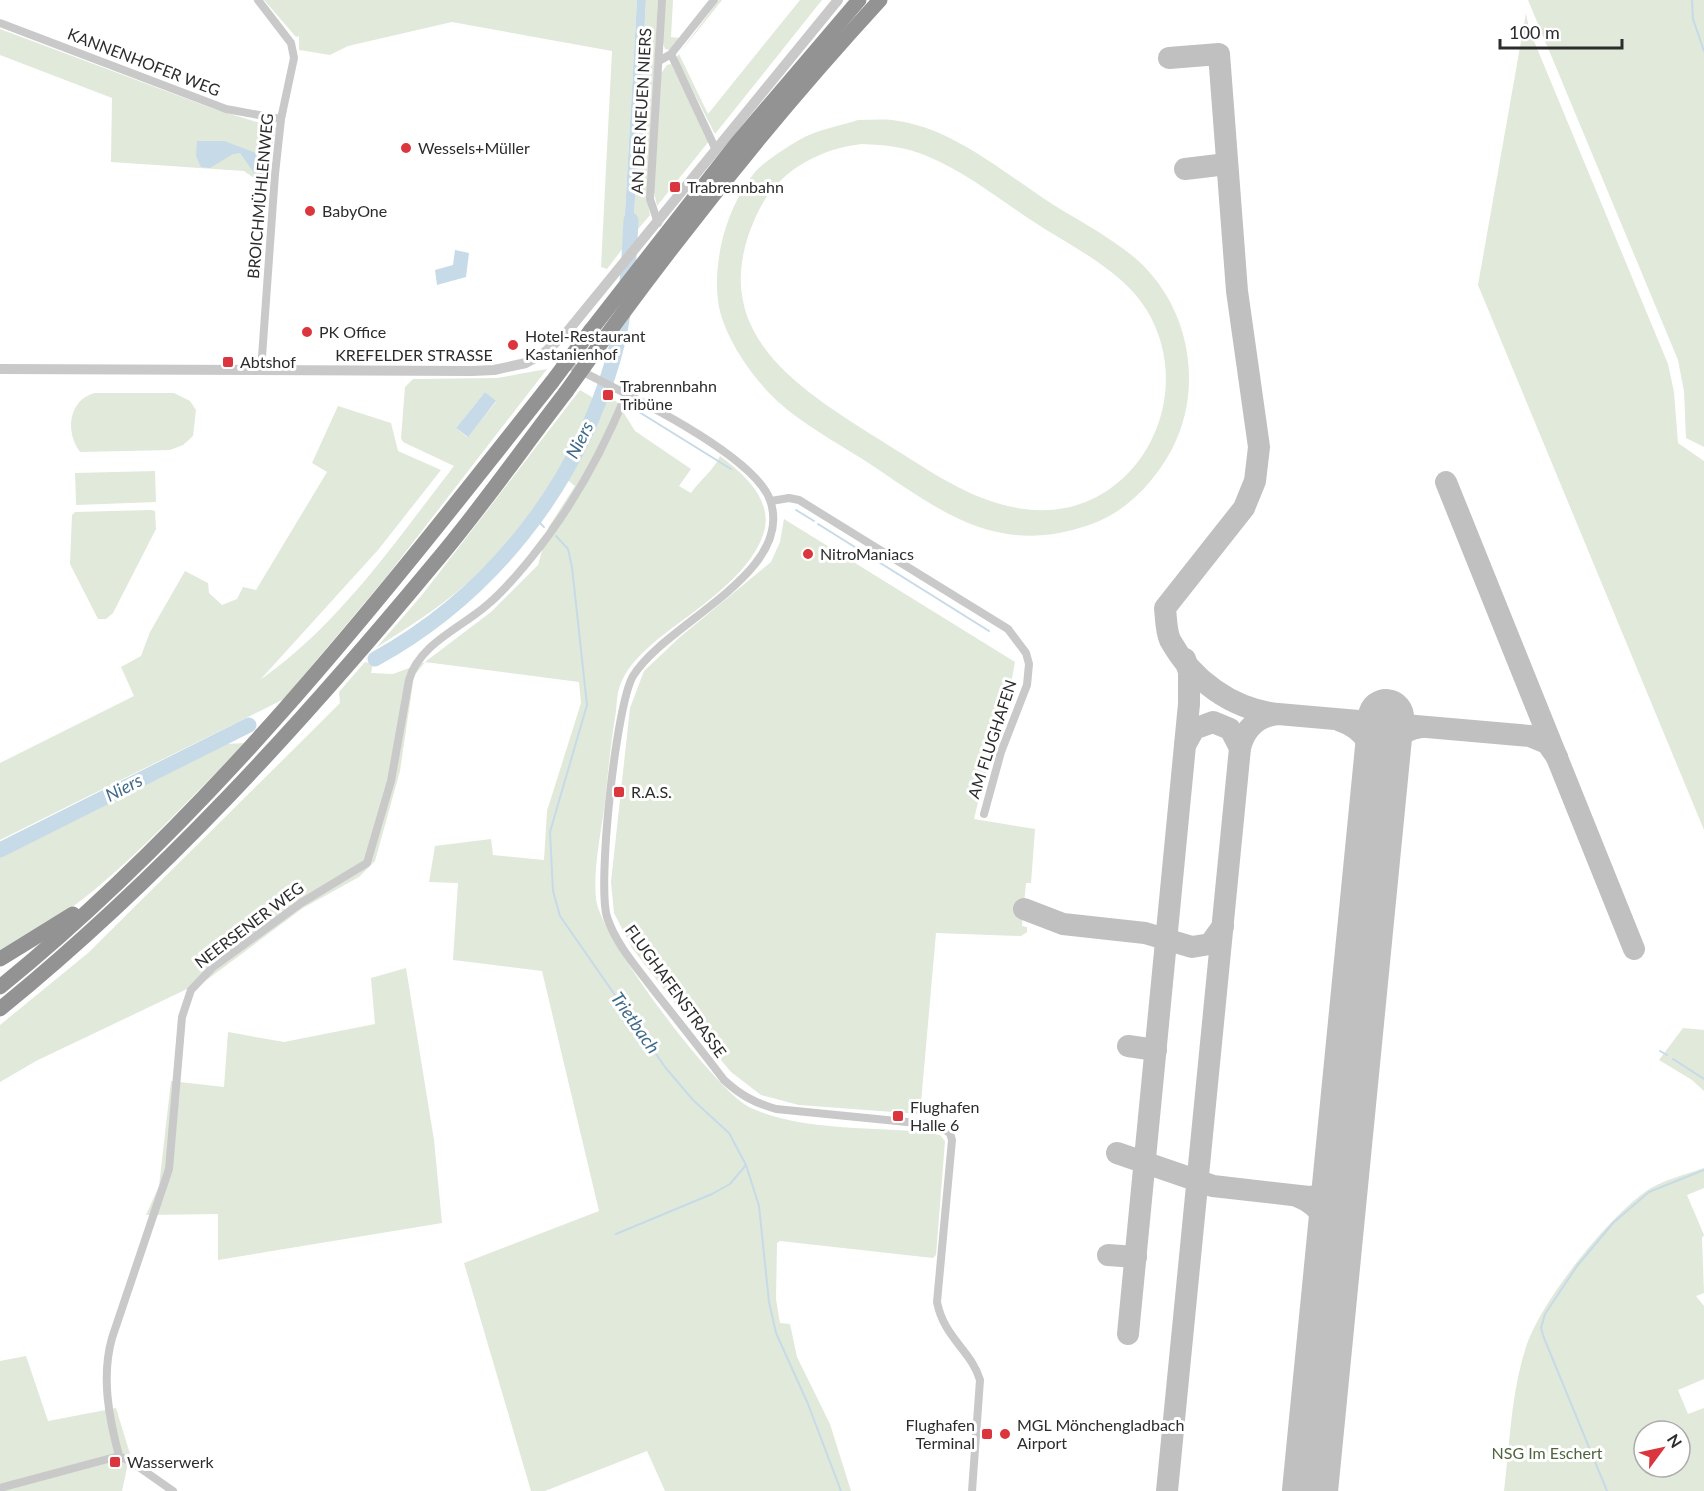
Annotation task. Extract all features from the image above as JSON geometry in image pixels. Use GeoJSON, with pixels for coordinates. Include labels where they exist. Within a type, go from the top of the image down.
{"type":"FeatureCollection","features":[{"type":"Feature","properties":{"kind":"highway"},"geometry":{"type":"LineString","coordinates":[[0,987],[118,883],[259,739],[311,680],[552,381],[730,152],[859,0]]}},
{"type":"Feature","properties":{"kind":"highway"},"geometry":{"type":"LineString","coordinates":[[0,1010],[77,944],[151,875],[217,809],[302,717],[435,564],[566,392],[602,340],[733,172],[880,0]]}},
{"type":"Feature","properties":{"kind":"highway"},"geometry":{"type":"LineString","coordinates":[[0,959],[118,883]]}},
{"type":"Feature","properties":{"kind":"street","name":"BROICHMÜHLENWEG"},"geometry":{"type":"LineString","coordinates":[[258,0],[291,43],[294,58],[281,119],[261,371]]}},
{"type":"Feature","properties":{"kind":"street","name":"AN DER NEUEN NIERS"},"geometry":{"type":"LineString","coordinates":[[658,223],[650,199],[662,0]]}},
{"type":"Feature","properties":{"kind":"street"},"geometry":{"type":"LineString","coordinates":[[659,61],[671,54],[714,0]]}},
{"type":"Feature","properties":{"kind":"street","name":"KREFELDER STRASSE"},"geometry":{"type":"LineString","coordinates":[[0,369],[494,370],[525,363],[544,353],[567,332],[614,278],[838,0]]}},
{"type":"Feature","properties":{"kind":"street","name":"KANNENHOFER WEG"},"geometry":{"type":"LineString","coordinates":[[0,23],[215,106],[281,119]]}},
{"type":"Feature","properties":{"kind":"street"},"geometry":{"type":"LineString","coordinates":[[671,54],[716,150]]}},
{"type":"Feature","properties":{"kind":"street"},"geometry":{"type":"LineString","coordinates":[[544,353],[627,392],[732,458],[753,475],[771,501]]}},
{"type":"Feature","properties":{"kind":"street","name":"NEERSENER WEG"},"geometry":{"type":"LineString","coordinates":[[119,1456],[107,1393],[107,1359],[111,1338],[168,1169],[182,1017],[189,994],[213,967],[268,925],[306,899],[367,863],[391,781],[409,680],[414,665],[433,645],[488,605],[530,560],[562,518],[627,392]]}},
{"type":"Feature","properties":{"kind":"street","name":"AM FLUGHAFEN"},"geometry":{"type":"LineString","coordinates":[[771,501],[789,498],[799,500],[1008,629],[1026,653],[1029,664],[1027,685],[1001,753],[984,814]]}},
{"type":"Feature","properties":{"kind":"street","name":"FLUGHAFENSTRASSE"},"geometry":{"type":"LineString","coordinates":[[771,501],[772,533],[761,559],[739,582],[646,657],[632,678],[622,706],[612,784],[603,881],[606,916],[634,964],[724,1080],[738,1093],[754,1103],[776,1109],[937,1125],[950,1133],[952,1140],[937,1302],[946,1330],[976,1369],[980,1380],[972,1491]]}},
{"type":"Feature","properties":{"kind":"street"},"geometry":{"type":"LineString","coordinates":[[0,1488],[119,1456],[133,1462],[173,1491]]}},
{"type":"Feature","properties":{"kind":"green space"},"geometry":{"type":"Polygon","coordinates":[[[264,0],[637,0],[623,248],[607,269],[601,267],[612,51],[452,22],[348,46],[330,55],[299,50],[299,36],[296,37],[264,0]]]}},
{"type":"Feature","properties":{"kind":"green space"},"geometry":{"type":"Polygon","coordinates":[[[646,0],[658,0],[647,199],[650,215],[633,235],[646,0]]]}},
{"type":"Feature","properties":{"kind":"green space"},"geometry":{"type":"Polygon","coordinates":[[[665,0],[673,0],[671,37],[679,38],[670,50],[665,49],[662,40],[665,0]]]}},
{"type":"Feature","properties":{"kind":"green space"},"geometry":{"type":"Polygon","coordinates":[[[719,0],[722,0],[679,54],[708,114],[800,0],[822,0],[715,134],[676,58],[719,0]]]}},
{"type":"Feature","properties":{"kind":"green space"},"geometry":{"type":"Polygon","coordinates":[[[1528,0],[1704,0],[1704,447],[1686,438],[1684,391],[1678,360],[1528,0]]]}},
{"type":"Feature","properties":{"kind":"green space"},"geometry":{"type":"Polygon","coordinates":[[[1526,13],[1529,29],[1668,364],[1674,392],[1678,443],[1704,461],[1704,830],[1478,285],[1526,13]]]}},
{"type":"Feature","properties":{"kind":"green space"},"geometry":{"type":"Polygon","coordinates":[[[0,29],[214,109],[276,128],[264,185],[244,171],[111,162],[112,98],[0,55],[0,29]]]}},
{"type":"Feature","properties":{"kind":"green space"},"geometry":{"type":"Polygon","coordinates":[[[671,64],[709,141],[657,206],[653,187],[660,75],[667,65],[671,64]]]}},
{"type":"Feature","properties":{"kind":"green space"},"geometry":{"type":"Polygon","coordinates":[[[858,120],[892,120],[913,124],[953,139],[1135,258],[1154,277],[1169,299],[1180,323],[1189,375],[1187,401],[1181,427],[1171,451],[1156,474],[1138,495],[1116,512],[1092,524],[1058,533],[1027,536],[999,533],[972,524],[920,498],[797,417],[772,396],[742,358],[722,318],[717,290],[719,254],[736,201],[755,172],[776,155],[799,140],[820,131],[858,120]],[[862,144],[847,146],[816,156],[802,164],[777,184],[759,210],[744,253],[741,290],[750,323],[768,352],[792,378],[822,402],[854,424],[970,493],[987,500],[1024,509],[1063,508],[1097,497],[1125,476],[1147,448],[1161,416],[1166,380],[1161,344],[1146,309],[1123,282],[1109,270],[968,177],[941,162],[911,150],[862,144]]]}},
{"type":"Feature","properties":{"kind":"green space"},"geometry":{"type":"Polygon","coordinates":[[[547,369],[387,576],[284,699],[0,840],[0,763],[134,696],[121,667],[141,656],[150,632],[185,571],[208,583],[209,593],[222,605],[237,599],[243,587],[256,590],[327,472],[312,463],[338,406],[391,423],[398,451],[441,470],[378,550],[260,680],[289,658],[341,608],[388,553],[454,466],[403,442],[401,438],[405,387],[413,379],[497,378],[547,369]],[[485,392],[456,428],[467,437],[496,402],[485,392]]]}},
{"type":"Feature","properties":{"kind":"green space"},"geometry":{"type":"Polygon","coordinates":[[[580,390],[595,399],[585,423],[547,492],[515,534],[455,593],[376,648],[422,595],[580,390]]]}},
{"type":"Feature","properties":{"kind":"green space"},"geometry":{"type":"Polygon","coordinates":[[[95,393],[174,393],[190,401],[196,410],[193,436],[183,445],[170,450],[80,452],[72,435],[74,409],[79,402],[95,393]]]}},
{"type":"Feature","properties":{"kind":"green space"},"geometry":{"type":"Polygon","coordinates":[[[603,394],[617,402],[635,431],[691,469],[679,486],[691,493],[720,456],[739,471],[761,500],[766,523],[756,551],[718,593],[642,653],[624,676],[617,697],[596,863],[596,899],[602,918],[617,945],[661,1011],[711,1073],[749,1107],[768,1115],[812,1124],[925,1132],[940,1135],[945,1141],[936,1255],[933,1258],[780,1241],[777,1243],[776,1299],[780,1323],[790,1324],[797,1357],[830,1424],[851,1491],[665,1491],[647,1451],[545,1491],[531,1491],[464,1263],[599,1211],[542,971],[453,960],[458,883],[429,882],[435,846],[491,839],[493,855],[544,860],[547,811],[581,703],[579,682],[425,662],[491,612],[538,565],[544,544],[551,536],[548,528],[575,486],[566,479],[603,394]]]}},
{"type":"Feature","properties":{"kind":"green space"},"geometry":{"type":"Polygon","coordinates":[[[155,471],[156,502],[76,505],[75,473],[155,471]]]}},
{"type":"Feature","properties":{"kind":"green space"},"geometry":{"type":"Polygon","coordinates":[[[155,511],[156,529],[113,613],[106,619],[98,619],[70,564],[72,515],[75,512],[155,511]]]}},
{"type":"Feature","properties":{"kind":"green space"},"geometry":{"type":"Polygon","coordinates":[[[784,519],[1015,662],[974,819],[1035,829],[1031,883],[1026,883],[1022,926],[1027,927],[1027,932],[1021,936],[936,933],[920,1114],[799,1105],[761,1095],[731,1072],[690,1023],[632,948],[614,913],[611,882],[630,708],[644,671],[680,637],[771,562],[780,542],[784,519]]]}},
{"type":"Feature","properties":{"kind":"green space"},"geometry":{"type":"Polygon","coordinates":[[[365,662],[373,664],[371,673],[393,674],[425,662],[414,676],[400,771],[375,861],[359,877],[303,908],[208,979],[36,1061],[0,1082],[0,1025],[88,953],[307,736],[340,703],[339,692],[365,662]]]}},
{"type":"Feature","properties":{"kind":"green space"},"geometry":{"type":"Polygon","coordinates":[[[245,743],[119,869],[64,913],[0,952],[0,855],[165,771],[226,744],[245,743]]]}},
{"type":"Feature","properties":{"kind":"green space"},"geometry":{"type":"Polygon","coordinates":[[[406,968],[434,1140],[442,1223],[218,1260],[218,1214],[146,1215],[159,1186],[171,1081],[224,1087],[228,1032],[284,1042],[375,1024],[371,978],[406,968]]]}},
{"type":"Feature","properties":{"kind":"green space"},"geometry":{"type":"Polygon","coordinates":[[[1683,1028],[1704,1030],[1704,1091],[1692,1080],[1659,1060],[1683,1028]]]}},
{"type":"Feature","properties":{"kind":"green space","name":"NSG Im Eschert"},"geometry":{"type":"Polygon","coordinates":[[[1704,1168],[1704,1188],[1687,1195],[1704,1235],[1702,1238],[1704,1293],[1696,1296],[1704,1306],[1704,1379],[1678,1390],[1688,1414],[1704,1408],[1704,1491],[1504,1491],[1514,1400],[1521,1364],[1534,1328],[1545,1307],[1576,1263],[1612,1222],[1645,1192],[1673,1178],[1704,1168]]]}},
{"type":"Feature","properties":{"kind":"green space"},"geometry":{"type":"Polygon","coordinates":[[[26,1356],[48,1421],[116,1408],[130,1454],[122,1491],[0,1491],[0,1361],[26,1356]]]}},
{"type":"Feature","properties":{"kind":"water"},"geometry":{"type":"Polygon","coordinates":[[[637,0],[646,0],[633,235],[623,248],[637,0]]]}},
{"type":"Feature","properties":{"kind":"water"},"geometry":{"type":"Polygon","coordinates":[[[197,141],[224,141],[256,153],[264,171],[264,178],[259,180],[240,153],[233,154],[210,168],[201,167],[196,156],[197,141]]]}},
{"type":"Feature","properties":{"kind":"water"},"geometry":{"type":"Polygon","coordinates":[[[455,250],[469,253],[466,277],[437,285],[435,270],[453,265],[455,250]]]}},
{"type":"Feature","properties":{"kind":"water"},"geometry":{"type":"Polygon","coordinates":[[[485,392],[496,401],[468,437],[456,428],[485,392]]]}},
{"type":"Feature","properties":{"kind":"waterway"},"geometry":{"type":"LineString","coordinates":[[1692,0],[1693,19],[1704,51]]}},
{"type":"Feature","properties":{"kind":"waterway","name":"Niers"},"geometry":{"type":"LineString","coordinates":[[375,659],[417,633],[456,603],[492,570],[524,533],[552,494],[577,451],[597,407],[613,360],[624,308],[631,220]]}},
{"type":"Feature","properties":{"kind":"waterway"},"geometry":{"type":"LineString","coordinates":[[631,407],[731,469]]}},
{"type":"Feature","properties":{"kind":"waterway"},"geometry":{"type":"LineString","coordinates":[[796,510],[814,521]]}},
{"type":"Feature","properties":{"kind":"waterway","name":"Trietbach"},"geometry":{"type":"LineString","coordinates":[[536,519],[544,527]]}},
{"type":"Feature","properties":{"kind":"waterway"},"geometry":{"type":"LineString","coordinates":[[818,524],[989,631]]}},
{"type":"Feature","properties":{"kind":"waterway","name":"Trietbach"},"geometry":{"type":"LineString","coordinates":[[556,536],[568,549],[572,567],[587,705],[550,832],[553,891],[560,916],[665,1067],[693,1100],[729,1133],[746,1165],[759,1206],[769,1302],[776,1333],[808,1404],[841,1491]]}},
{"type":"Feature","properties":{"kind":"waterway","name":"Niers"},"geometry":{"type":"LineString","coordinates":[[0,850],[249,725]]}},
{"type":"Feature","properties":{"kind":"waterway"},"geometry":{"type":"LineString","coordinates":[[1660,1051],[1667,1055]]}},
{"type":"Feature","properties":{"kind":"waterway"},"geometry":{"type":"LineString","coordinates":[[1673,1059],[1704,1079]]}},
{"type":"Feature","properties":{"kind":"waterway"},"geometry":{"type":"LineString","coordinates":[[616,1234],[712,1194],[730,1184],[746,1165]]}},
{"type":"Feature","properties":{"kind":"waterway"},"geometry":{"type":"LineString","coordinates":[[1607,1491],[1544,1338],[1541,1328],[1545,1314],[1577,1266],[1613,1223],[1649,1192],[1704,1170]]}},
{"type":"Feature","properties":{"kind":"taxiway"},"geometry":{"type":"LineString","coordinates":[[1169,58],[1219,54],[1237,291],[1259,447],[1255,481],[1244,508],[1165,608],[1167,628],[1170,640],[1179,654],[1202,680],[1229,699],[1244,706],[1277,714]]}},
{"type":"Feature","properties":{"kind":"taxiway"},"geometry":{"type":"LineString","coordinates":[[1185,169],[1227,164]]}},
{"type":"Feature","properties":{"kind":"taxiway"},"geometry":{"type":"LineString","coordinates":[[1446,482],[1634,949]]}},
{"type":"Feature","properties":{"kind":"taxiway"},"geometry":{"type":"LineString","coordinates":[[1128,1334],[1189,704],[1189,672],[1185,659]]}},
{"type":"Feature","properties":{"kind":"taxiway"},"geometry":{"type":"LineString","coordinates":[[1167,1491],[1240,748],[1245,735],[1259,720],[1278,714],[1530,736],[1547,743],[1557,757]]}},
{"type":"Feature","properties":{"kind":"taxiway"},"geometry":{"type":"LineString","coordinates":[[1341,721],[1356,729],[1367,741],[1381,772]]}},
{"type":"Feature","properties":{"kind":"taxiway"},"geometry":{"type":"LineString","coordinates":[[1185,745],[1194,729],[1213,722],[1230,729],[1240,748]]}},
{"type":"Feature","properties":{"kind":"taxiway"},"geometry":{"type":"LineString","coordinates":[[1381,772],[1394,742],[1405,732],[1421,727]]}},
{"type":"Feature","properties":{"kind":"taxiway"},"geometry":{"type":"LineString","coordinates":[[1024,909],[1063,924],[1145,933],[1192,947],[1210,944],[1223,926]]}},
{"type":"Feature","properties":{"kind":"taxiway"},"geometry":{"type":"LineString","coordinates":[[1128,1046],[1156,1050]]}},
{"type":"Feature","properties":{"kind":"taxiway"},"geometry":{"type":"LineString","coordinates":[[1117,1153],[1213,1186],[1309,1197],[1330,1189],[1342,1170]]}},
{"type":"Feature","properties":{"kind":"taxiway"},"geometry":{"type":"LineString","coordinates":[[1297,1196],[1320,1212],[1328,1226],[1333,1254]]}},
{"type":"Feature","properties":{"kind":"taxiway"},"geometry":{"type":"LineString","coordinates":[[1108,1255],[1136,1257]]}},
{"type":"Feature","properties":{"kind":"runway"},"geometry":{"type":"LineString","coordinates":[[1310,1491],[1386,717]]}},
{"type":"Feature","properties":{"kind":"place","name":"Wessels+Müller"},"geometry":{"type":"Point","coordinates":[406,148]}},
{"type":"Feature","properties":{"kind":"place","name":"Trabrennbahn"},"geometry":{"type":"Point","coordinates":[675,187]}},
{"type":"Feature","properties":{"kind":"place","name":"BabyOne"},"geometry":{"type":"Point","coordinates":[310,211]}},
{"type":"Feature","properties":{"kind":"place","name":"PK Office"},"geometry":{"type":"Point","coordinates":[307,332]}},
{"type":"Feature","properties":{"kind":"place","name":"Hotel-Restaurant Kastanienhof"},"geometry":{"type":"Point","coordinates":[513,345]}},
{"type":"Feature","properties":{"kind":"place","name":"Abtshof"},"geometry":{"type":"Point","coordinates":[228,362]}},
{"type":"Feature","properties":{"kind":"place","name":"Trabrennbahn Tribüne"},"geometry":{"type":"Point","coordinates":[608,395]}},
{"type":"Feature","properties":{"kind":"place","name":"NitroManiacs"},"geometry":{"type":"Point","coordinates":[808,554]}},
{"type":"Feature","properties":{"kind":"place","name":"R.A.S."},"geometry":{"type":"Point","coordinates":[619,792]}},
{"type":"Feature","properties":{"kind":"place","name":"Flughafen Halle 6"},"geometry":{"type":"Point","coordinates":[898,1116]}},
{"type":"Feature","properties":{"kind":"place","name":"Flughafen Terminal"},"geometry":{"type":"Point","coordinates":[987,1434]}},
{"type":"Feature","properties":{"kind":"place","name":"MGL Mönchengladbach Airport"},"geometry":{"type":"Point","coordinates":[1005,1434]}},
{"type":"Feature","properties":{"kind":"place","name":"Wasserwerk"},"geometry":{"type":"Point","coordinates":[115,1462]}}]}
